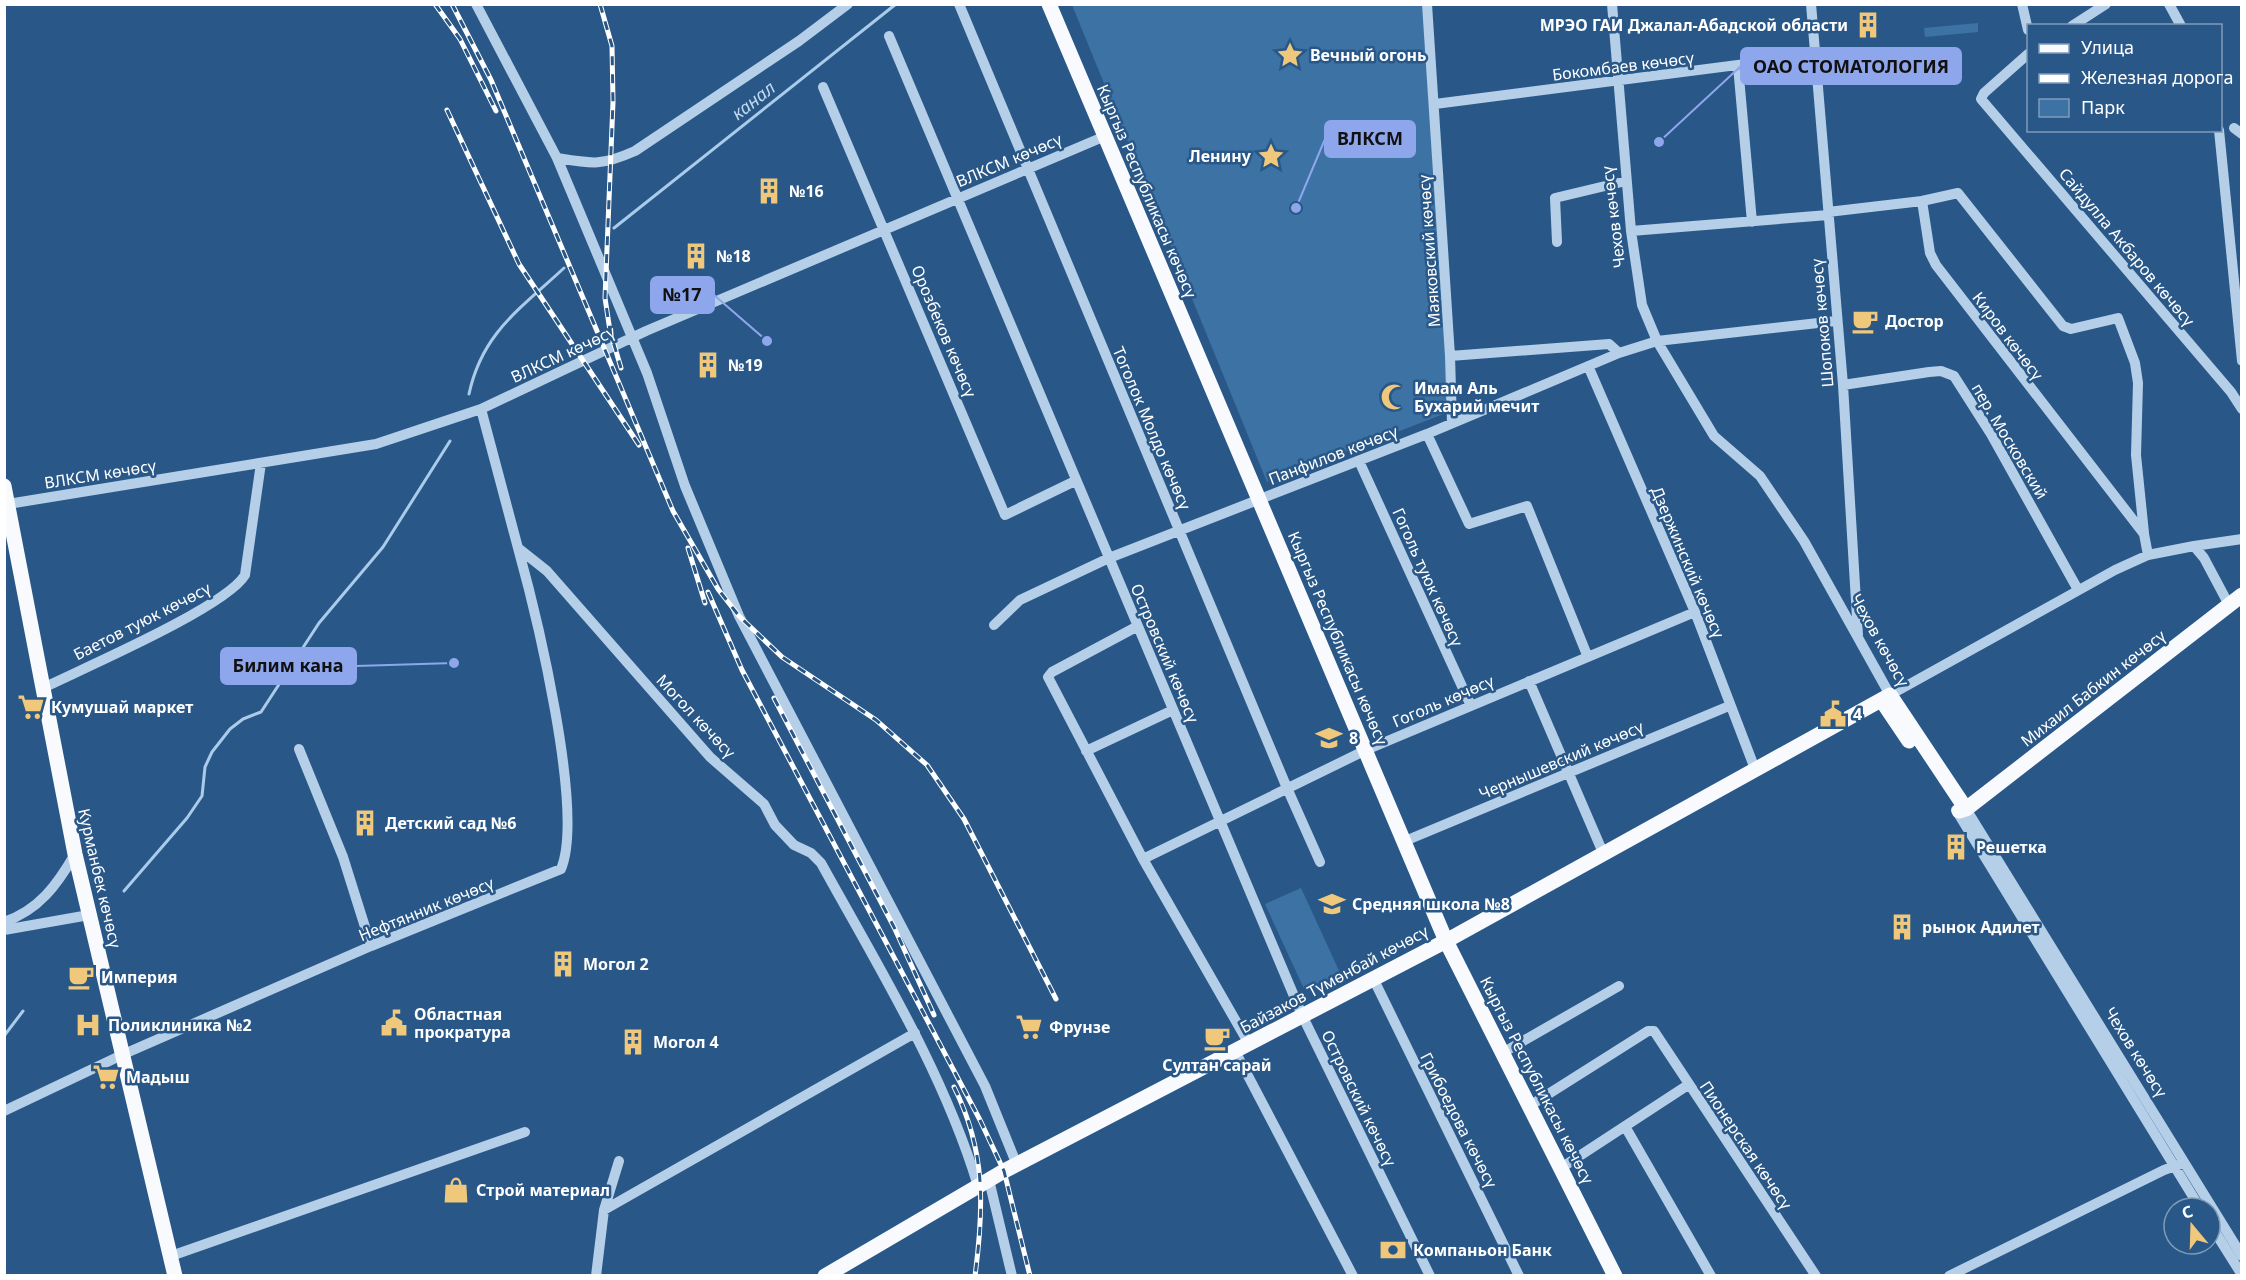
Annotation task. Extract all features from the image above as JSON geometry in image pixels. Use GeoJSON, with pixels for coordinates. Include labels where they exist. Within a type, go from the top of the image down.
{"type":"FeatureCollection","features":[{"type":"Feature","properties":{"kind":"main road","name":"Кыргыз Республикасы көчөсү"},"geometry":{"type":"LineString","coordinates":[[1049,4],[1103,136],[1261,499],[1446,940],[1615,1275]]}},
{"type":"Feature","properties":{"kind":"main road","name":"Курманбек көчөсү"},"geometry":{"type":"LineString","coordinates":[[4,486],[75,854],[176,1275]]}},
{"type":"Feature","properties":{"kind":"main road","name":"Михаил Бабкин көчөсү"},"geometry":{"type":"LineString","coordinates":[[1961,809],[2241,595]]}},
{"type":"Feature","properties":{"kind":"main road","name":"Байзаков Түмөнбай көчөсү"},"geometry":{"type":"LineString","coordinates":[[825,1275],[1017,1165],[1604,855],[1885,697]]}},
{"type":"Feature","properties":{"kind":"main road","name":"Чехов көчөсү"},"geometry":{"type":"LineString","coordinates":[[1885,697],[1961,809]]}},
{"type":"Feature","properties":{"kind":"street"},"geometry":{"type":"LineString","coordinates":[[476,4],[557,158],[632,337],[685,486],[739,616],[984,1086],[1017,1165]]}},
{"type":"Feature","properties":{"kind":"street"},"geometry":{"type":"LineString","coordinates":[[557,158],[595,164],[610,162],[635,152],[799,41],[848,4]]}},
{"type":"Feature","properties":{"kind":"street","name":"Тоголок Молдо көчөсү"},"geometry":{"type":"LineString","coordinates":[[959,4],[1320,862]]}},
{"type":"Feature","properties":{"kind":"street","name":"Маяковский көчөсү"},"geometry":{"type":"LineString","coordinates":[[1427,4],[1435,104],[1452,423]]}},
{"type":"Feature","properties":{"kind":"street","name":"Чехов көчөсү"},"geometry":{"type":"LineString","coordinates":[[1612,4],[1626,181],[1642,305],[1657,341],[1714,436],[1760,476],[1804,541],[1859,638],[1885,697]]}},
{"type":"Feature","properties":{"kind":"street","name":"Шопоков көчөсү"},"geometry":{"type":"LineString","coordinates":[[1811,4],[1843,385],[1859,638]]}},
{"type":"Feature","properties":{"kind":"street"},"geometry":{"type":"LineString","coordinates":[[2022,4],[2027,26]]}},
{"type":"Feature","properties":{"kind":"street"},"geometry":{"type":"LineString","coordinates":[[2075,24],[2106,4]]}},
{"type":"Feature","properties":{"kind":"street"},"geometry":{"type":"LineString","coordinates":[[2169,4],[2180,24]]}},
{"type":"Feature","properties":{"kind":"street","name":"Островский көчөсү"},"geometry":{"type":"LineString","coordinates":[[889,36],[1302,1015],[1430,1275]]}},
{"type":"Feature","properties":{"kind":"street","name":"Бокомбаев көчөсү"},"geometry":{"type":"LineString","coordinates":[[1435,104],[1815,55]]}},
{"type":"Feature","properties":{"kind":"street","name":"Сайдулла Акбаров көчөсү"},"geometry":{"type":"LineString","coordinates":[[2027,55],[1984,93],[1981,99],[2232,392],[2241,409]]}},
{"type":"Feature","properties":{"kind":"street"},"geometry":{"type":"LineString","coordinates":[[1738,66],[1752,222]]}},
{"type":"Feature","properties":{"kind":"street","name":"Орозбеков көчөсү"},"geometry":{"type":"LineString","coordinates":[[824,87],[1005,515],[1075,481]]}},
{"type":"Feature","properties":{"kind":"street"},"geometry":{"type":"LineString","coordinates":[[2219,132],[2241,361]]}},
{"type":"Feature","properties":{"kind":"street","name":"ВЛКСМ көчөсү"},"geometry":{"type":"LineString","coordinates":[[8,504],[376,444],[480,409],[632,337],[1103,136]]}},
{"type":"Feature","properties":{"kind":"street"},"geometry":{"type":"LineString","coordinates":[[1557,242],[1555,198],[1626,181]]}},
{"type":"Feature","properties":{"kind":"street"},"geometry":{"type":"LineString","coordinates":[[1631,231],[1828,214],[1922,201],[1958,193],[2063,326],[2071,330],[2118,318],[2135,363],[2138,383],[2136,455],[2144,534]]}},
{"type":"Feature","properties":{"kind":"street","name":"Киров көчөсү"},"geometry":{"type":"LineString","coordinates":[[1922,201],[1929,253],[1936,265],[2144,534],[2148,555]]}},
{"type":"Feature","properties":{"kind":"street","name":"Панфилов көчөсү"},"geometry":{"type":"LineString","coordinates":[[994,625],[1020,600],[1109,558],[1427,435],[1589,368],[1619,353],[1657,341],[1836,321]]}},
{"type":"Feature","properties":{"kind":"street"},"geometry":{"type":"LineString","coordinates":[[1450,356],[1609,344],[1619,353]]}},
{"type":"Feature","properties":{"kind":"street","name":"Дзержинский көчөсү"},"geometry":{"type":"LineString","coordinates":[[1589,368],[1695,612],[1755,769]]}},
{"type":"Feature","properties":{"kind":"street","name":"пер. Московский"},"geometry":{"type":"LineString","coordinates":[[1843,385],[1941,371],[1954,376],[1991,434],[2077,588]]}},
{"type":"Feature","properties":{"kind":"street"},"geometry":{"type":"LineString","coordinates":[[480,409],[518,548]]}},
{"type":"Feature","properties":{"kind":"street"},"geometry":{"type":"LineString","coordinates":[[1427,435],[1469,524],[1527,506],[1587,655]]}},
{"type":"Feature","properties":{"kind":"street","name":"Гоголь туюк көчөсү"},"geometry":{"type":"LineString","coordinates":[[1359,461],[1470,706]]}},
{"type":"Feature","properties":{"kind":"street","name":"Баетов туюк көчөсү"},"geometry":{"type":"LineString","coordinates":[[43,688],[204,609],[238,586],[245,575],[261,463]]}},
{"type":"Feature","properties":{"kind":"street"},"geometry":{"type":"LineString","coordinates":[[1885,697],[2077,588],[2148,555],[2241,539]]}},
{"type":"Feature","properties":{"kind":"street"},"geometry":{"type":"LineString","coordinates":[[2194,546],[2204,558],[2229,605]]}},
{"type":"Feature","properties":{"kind":"street","name":"Нефтянник көчөсү"},"geometry":{"type":"LineString","coordinates":[[4,1111],[124,1054],[371,946],[561,869],[566,858],[568,828],[564,778],[547,674],[518,548]]}},
{"type":"Feature","properties":{"kind":"street","name":"Могол көчөсү"},"geometry":{"type":"LineString","coordinates":[[518,548],[547,571],[710,757],[764,804],[775,825],[794,845],[811,853],[821,863],[915,1033],[962,1132],[984,1183],[1012,1275]]}},
{"type":"Feature","properties":{"kind":"street","name":"Гоголь көчөсү"},"geometry":{"type":"LineString","coordinates":[[1143,859],[1366,750],[1587,655],[1695,612]]}},
{"type":"Feature","properties":{"kind":"street"},"geometry":{"type":"LineString","coordinates":[[1138,626],[1052,672],[1048,677],[1242,1047],[1353,1275]]}},
{"type":"Feature","properties":{"kind":"street"},"geometry":{"type":"LineString","coordinates":[[1529,681],[1604,855]]}},
{"type":"Feature","properties":{"kind":"street","name":"Чернышевский көчөсү"},"geometry":{"type":"LineString","coordinates":[[1405,841],[1730,706]]}},
{"type":"Feature","properties":{"kind":"street"},"geometry":{"type":"LineString","coordinates":[[1086,751],[1173,710]]}},
{"type":"Feature","properties":{"kind":"street"},"geometry":{"type":"LineString","coordinates":[[298,749],[343,857],[371,946]]}},
{"type":"Feature","properties":{"kind":"street","name":"Чехов көчөсү"},"geometry":{"type":"LineString","coordinates":[[1961,809],[2193,1196]]}},
{"type":"Feature","properties":{"kind":"street"},"geometry":{"type":"LineString","coordinates":[[4,922],[23,914],[51,891],[75,854]]}},
{"type":"Feature","properties":{"kind":"street"},"geometry":{"type":"LineString","coordinates":[[4,930],[89,915]]}},
{"type":"Feature","properties":{"kind":"street","name":"Грибоедова көчөсү"},"geometry":{"type":"LineString","coordinates":[[1373,978],[1519,1275]]}},
{"type":"Feature","properties":{"kind":"street"},"geometry":{"type":"LineString","coordinates":[[1504,1052],[1619,986]]}},
{"type":"Feature","properties":{"kind":"street","name":"Пионерская көчөсү"},"geometry":{"type":"LineString","coordinates":[[1531,1105],[1648,1031],[1654,1031],[1816,1275]]}},
{"type":"Feature","properties":{"kind":"street"},"geometry":{"type":"LineString","coordinates":[[604,1210],[915,1033]]}},
{"type":"Feature","properties":{"kind":"street"},"geometry":{"type":"LineString","coordinates":[[1561,1168],[1626,1128],[1688,1085]]}},
{"type":"Feature","properties":{"kind":"street"},"geometry":{"type":"LineString","coordinates":[[1626,1128],[1711,1275]]}},
{"type":"Feature","properties":{"kind":"street"},"geometry":{"type":"LineString","coordinates":[[171,1256],[525,1132]]}},
{"type":"Feature","properties":{"kind":"street"},"geometry":{"type":"LineString","coordinates":[[596,1275],[604,1210],[619,1161]]}},
{"type":"Feature","properties":{"kind":"street"},"geometry":{"type":"LineString","coordinates":[[1949,1275],[2176,1164]]}},
{"type":"Feature","properties":{"kind":"street","name":"Чехов көчөсү"},"geometry":{"type":"LineString","coordinates":[[2176,1164],[2241,1256]]}},
{"type":"Feature","properties":{"kind":"street"},"geometry":{"type":"LineString","coordinates":[[2222,1244],[2241,1275]]}},
{"type":"Feature","properties":{"kind":"green space"},"geometry":{"type":"Polygon","coordinates":[[[1072,5],[1423,5],[1449,412],[1267,482],[1072,5]]]}},
{"type":"Feature","properties":{"kind":"green space"},"geometry":{"type":"Polygon","coordinates":[[[1978,23],[1978,32],[1925,37],[1924,28],[1978,23]]]}},
{"type":"Feature","properties":{"kind":"green space"},"geometry":{"type":"Polygon","coordinates":[[[1301,888],[1341,975],[1305,991],[1265,904],[1301,888]]]}},
{"type":"Feature","properties":{"kind":"waterway","name":"канал"},"geometry":{"type":"LineString","coordinates":[[614,228],[896,4]]}},
{"type":"Feature","properties":{"kind":"waterway"},"geometry":{"type":"LineString","coordinates":[[469,394],[483,354],[493,338],[518,310],[564,268]]}},
{"type":"Feature","properties":{"kind":"waterway"},"geometry":{"type":"LineString","coordinates":[[124,891],[187,818],[202,796],[205,767],[212,752],[230,729],[243,719],[261,712],[319,623],[383,547],[450,441]]}},
{"type":"Feature","properties":{"kind":"waterway"},"geometry":{"type":"LineString","coordinates":[[4,1036],[23,1011]]}},
{"type":"Feature","properties":{"kind":"railway"},"geometry":{"type":"LineString","coordinates":[[435,4],[460,39],[496,111]]}},
{"type":"Feature","properties":{"kind":"railway"},"geometry":{"type":"LineString","coordinates":[[452,4],[491,80],[673,511],[718,589],[739,616],[782,657],[876,720],[927,765],[964,819],[1056,999]]}},
{"type":"Feature","properties":{"kind":"railway"},"geometry":{"type":"LineString","coordinates":[[600,4],[612,46],[613,102],[605,298],[610,331],[621,368]]}},
{"type":"Feature","properties":{"kind":"railway"},"geometry":{"type":"LineString","coordinates":[[447,110],[519,264],[639,445]]}},
{"type":"Feature","properties":{"kind":"railway"},"geometry":{"type":"LineString","coordinates":[[688,548],[705,603]]}},
{"type":"Feature","properties":{"kind":"railway"},"geometry":{"type":"LineString","coordinates":[[708,592],[742,670],[980,1120],[1004,1171],[1030,1276]]}},
{"type":"Feature","properties":{"kind":"railway"},"geometry":{"type":"LineString","coordinates":[[774,698],[894,927],[934,1015]]}},
{"type":"Feature","properties":{"kind":"railway"},"geometry":{"type":"LineString","coordinates":[[954,1087],[972,1134],[980,1180],[980,1226],[975,1276]]}},
{"type":"Feature","properties":{"kind":"place","name":"МРЭО ГАИ Джалал-Абадской области"},"geometry":{"type":"Point","coordinates":[1868,25]}},
{"type":"Feature","properties":{"kind":"place","name":"Вечный огонь"},"geometry":{"type":"Point","coordinates":[1290,55]}},
{"type":"Feature","properties":{"kind":"place","name":"ОАО СТОМАТОЛОГИЯ"},"geometry":{"type":"Point","coordinates":[1659,142]}},
{"type":"Feature","properties":{"kind":"place","name":"Ленину"},"geometry":{"type":"Point","coordinates":[1271,156]}},
{"type":"Feature","properties":{"kind":"place","name":"№16"},"geometry":{"type":"Point","coordinates":[769,191]}},
{"type":"Feature","properties":{"kind":"place","name":"ВЛКСМ"},"geometry":{"type":"Point","coordinates":[1296,208]}},
{"type":"Feature","properties":{"kind":"place","name":"№18"},"geometry":{"type":"Point","coordinates":[696,256]}},
{"type":"Feature","properties":{"kind":"place","name":"Достор"},"geometry":{"type":"Point","coordinates":[1865,321]}},
{"type":"Feature","properties":{"kind":"place","name":"№17"},"geometry":{"type":"Point","coordinates":[767,341]}},
{"type":"Feature","properties":{"kind":"place","name":"№19"},"geometry":{"type":"Point","coordinates":[708,365]}},
{"type":"Feature","properties":{"kind":"place","name":"Имам Аль Бухарий мечит"},"geometry":{"type":"Point","coordinates":[1394,397]}},
{"type":"Feature","properties":{"kind":"place","name":"Билим кана"},"geometry":{"type":"Point","coordinates":[454,663]}},
{"type":"Feature","properties":{"kind":"place","name":"Кумушай маркет"},"geometry":{"type":"Point","coordinates":[31,707]}},
{"type":"Feature","properties":{"kind":"place","name":"4"},"geometry":{"type":"Point","coordinates":[1833,714]}},
{"type":"Feature","properties":{"kind":"place","name":"8"},"geometry":{"type":"Point","coordinates":[1329,738]}},
{"type":"Feature","properties":{"kind":"place","name":"Детский сад №6"},"geometry":{"type":"Point","coordinates":[365,823]}},
{"type":"Feature","properties":{"kind":"place","name":"Решетка"},"geometry":{"type":"Point","coordinates":[1956,847]}},
{"type":"Feature","properties":{"kind":"place","name":"Средняя школа №8"},"geometry":{"type":"Point","coordinates":[1332,904]}},
{"type":"Feature","properties":{"kind":"place","name":"рынок Адилет"},"geometry":{"type":"Point","coordinates":[1902,927]}},
{"type":"Feature","properties":{"kind":"place","name":"Могол 2"},"geometry":{"type":"Point","coordinates":[563,964]}},
{"type":"Feature","properties":{"kind":"place","name":"Империя"},"geometry":{"type":"Point","coordinates":[81,977]}},
{"type":"Feature","properties":{"kind":"place","name":"Областная прократура"},"geometry":{"type":"Point","coordinates":[394,1023]}},
{"type":"Feature","properties":{"kind":"place","name":"Поликлиника №2"},"geometry":{"type":"Point","coordinates":[88,1025]}},
{"type":"Feature","properties":{"kind":"place","name":"Фрунзе"},"geometry":{"type":"Point","coordinates":[1029,1027]}},
{"type":"Feature","properties":{"kind":"place","name":"Султан сарай"},"geometry":{"type":"Point","coordinates":[1217,1038]}},
{"type":"Feature","properties":{"kind":"place","name":"Могол 4"},"geometry":{"type":"Point","coordinates":[633,1042]}},
{"type":"Feature","properties":{"kind":"place","name":"Мадыш"},"geometry":{"type":"Point","coordinates":[106,1077]}},
{"type":"Feature","properties":{"kind":"place","name":"Строй материал"},"geometry":{"type":"Point","coordinates":[456,1190]}},
{"type":"Feature","properties":{"kind":"place","name":"Компаньон Банк"},"geometry":{"type":"Point","coordinates":[1393,1250]}}]}
